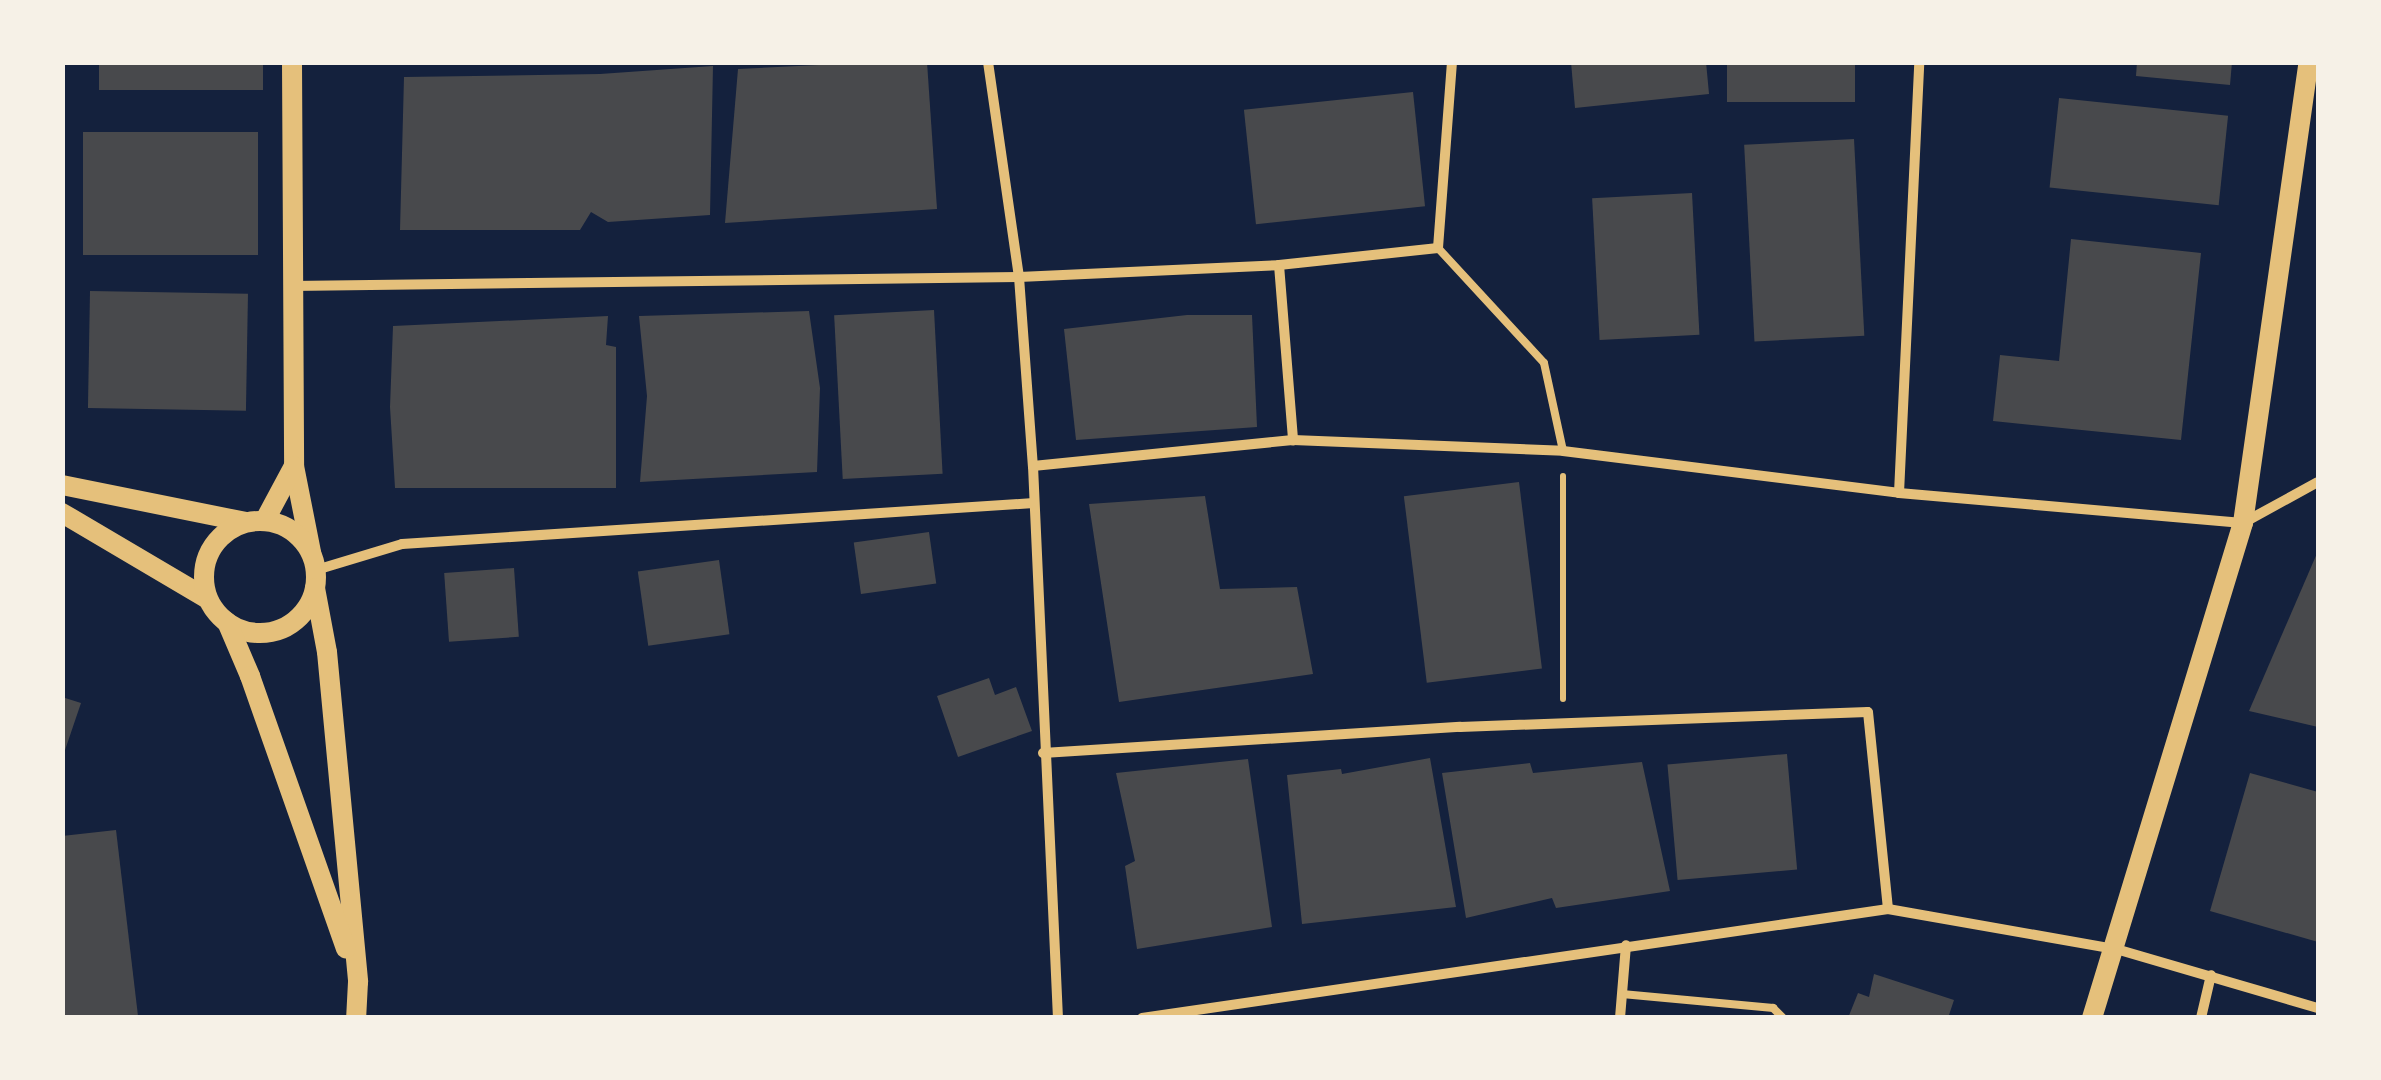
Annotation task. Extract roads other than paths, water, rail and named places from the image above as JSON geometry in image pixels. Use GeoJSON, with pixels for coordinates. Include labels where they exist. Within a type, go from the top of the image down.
{"type":"FeatureCollection","features":[{"type":"Feature","properties":{"kind":"main road"},"geometry":{"type":"LineString","coordinates":[[292,62],[290,286],[294,466],[327,652],[358,982],[356,1018]]}},
{"type":"Feature","properties":{"kind":"main road"},"geometry":{"type":"LineString","coordinates":[[2092,1018],[2243,522],[2308,62]]}},
{"type":"Feature","properties":{"kind":"main road"},"geometry":{"type":"LineString","coordinates":[[208,599],[204,567],[218,539],[255,521],[294,466]]}},
{"type":"Feature","properties":{"kind":"main road"},"geometry":{"type":"LineString","coordinates":[[62,485],[284,525],[314,570]]}},
{"type":"Feature","properties":{"kind":"main road"},"geometry":{"type":"LineString","coordinates":[[62,513],[208,599],[227,622],[275,742],[358,982]]}},
{"type":"Feature","properties":{"kind":"main road"},"geometry":{"type":"LineString","coordinates":[[227,622],[244,631],[280,629],[296,620],[314,570]]}},
{"type":"Feature","properties":{"kind":"street"},"geometry":{"type":"LineString","coordinates":[[988,62],[1019,277],[1033,466],[1058,1018]]}},
{"type":"Feature","properties":{"kind":"street"},"geometry":{"type":"LineString","coordinates":[[290,286],[1019,277],[1279,265],[1438,248],[1452,62]]}},
{"type":"Feature","properties":{"kind":"street"},"geometry":{"type":"LineString","coordinates":[[1899,494],[1919,62]]}},
{"type":"Feature","properties":{"kind":"street"},"geometry":{"type":"LineString","coordinates":[[1279,265],[1293,440]]}},
{"type":"Feature","properties":{"kind":"street"},"geometry":{"type":"LineString","coordinates":[[1033,466],[1293,440],[1563,451],[1899,494],[2243,522],[2318,482]]}},
{"type":"Feature","properties":{"kind":"street"},"geometry":{"type":"LineString","coordinates":[[314,570],[402,544],[1034,503]]}},
{"type":"Feature","properties":{"kind":"street"},"geometry":{"type":"LineString","coordinates":[[1043,753],[1868,712],[1888,909]]}},
{"type":"Feature","properties":{"kind":"street"},"geometry":{"type":"LineString","coordinates":[[1142,1018],[1888,909],[2116,949],[2318,1008]]}},
{"type":"Feature","properties":{"kind":"street"},"geometry":{"type":"LineString","coordinates":[[1620,1018],[1626,946]]}},
{"type":"Feature","properties":{"kind":"street"},"geometry":{"type":"LineString","coordinates":[[2202,1018],[2211,975]]}},
{"type":"Feature","properties":{"kind":"lane"},"geometry":{"type":"LineString","coordinates":[[1438,248],[1544,363],[1563,451]]}},
{"type":"Feature","properties":{"kind":"lane"},"geometry":{"type":"LineString","coordinates":[[1622,994],[1773,1008],[1783,1018]]}}]}
